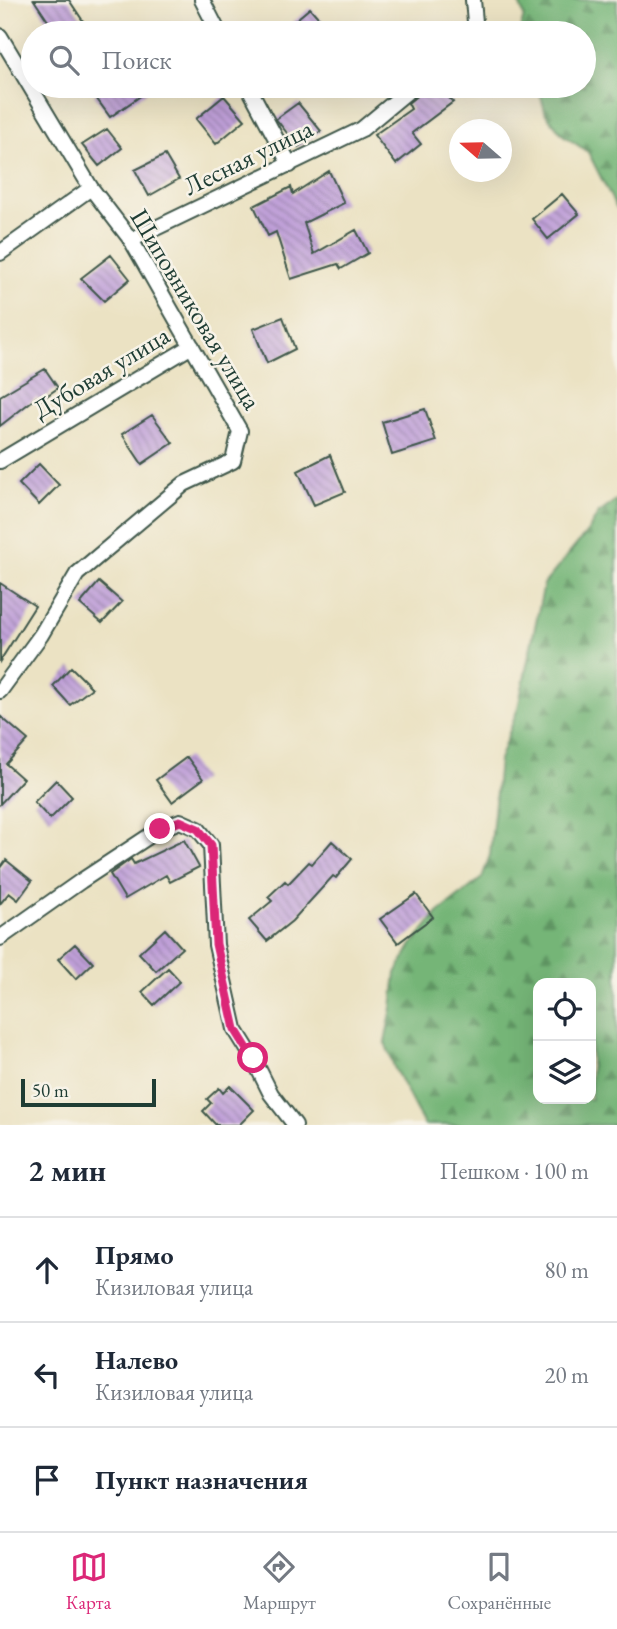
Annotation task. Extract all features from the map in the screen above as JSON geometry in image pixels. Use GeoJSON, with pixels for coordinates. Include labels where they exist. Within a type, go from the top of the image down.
{"type":"FeatureCollection","features":[{"type":"Feature","properties":{"kind":"street"},"geometry":{"type":"LineString","coordinates":[[202,0],[213,21]]}},
{"type":"Feature","properties":{"kind":"street"},"geometry":{"type":"LineString","coordinates":[[473,0],[475,21]]}},
{"type":"Feature","properties":{"kind":"street","name":"Шиповниковая улица"},"geometry":{"type":"LineString","coordinates":[[0,36],[21,71]]}},
{"type":"Feature","properties":{"kind":"street","name":"Шиповниковая улица"},"geometry":{"type":"LineString","coordinates":[[0,691],[41,635],[77,573],[184,484],[233,461],[240,431],[131,240],[91,188],[37,98]]}},
{"type":"Feature","properties":{"kind":"street"},"geometry":{"type":"LineString","coordinates":[[254,98],[290,164]]}},
{"type":"Feature","properties":{"kind":"street","name":"Лесная улица"},"geometry":{"type":"LineString","coordinates":[[131,240],[362,128],[399,98]]}},
{"type":"Feature","properties":{"kind":"street"},"geometry":{"type":"LineString","coordinates":[[0,253],[91,188]]}},
{"type":"Feature","properties":{"kind":"street","name":"Дубовая улица"},"geometry":{"type":"LineString","coordinates":[[0,461],[192,346]]}},
{"type":"Feature","properties":{"kind":"street"},"geometry":{"type":"LineString","coordinates":[[0,938],[160,829],[180,821],[198,829],[211,845],[216,944],[235,1029],[271,1094],[295,1125]]}},
{"type":"Feature","properties":{"kind":"green space"},"geometry":{"type":"Polygon","coordinates":[[[518,0],[617,0],[617,209],[588,152],[563,135],[546,114],[541,98],[596,98],[596,21],[523,21],[524,16],[518,0]]]}},
{"type":"Feature","properties":{"kind":"green space"},"geometry":{"type":"Polygon","coordinates":[[[617,500],[617,1125],[424,1125],[395,1069],[385,1042],[396,973],[413,943],[438,913],[482,878],[490,855],[499,760],[518,708],[544,584],[588,531],[598,514],[617,500]]]}},
{"type":"Feature","properties":{"kind":"building"},"geometry":{"type":"Polygon","coordinates":[[[34,0],[69,0],[83,21],[48,21],[34,0]]]}},
{"type":"Feature","properties":{"kind":"building"},"geometry":{"type":"Polygon","coordinates":[[[310,8],[321,21],[294,21],[310,8]]]}},
{"type":"Feature","properties":{"kind":"building"},"geometry":{"type":"Polygon","coordinates":[[[96,98],[138,98],[110,117],[96,98]]]}},
{"type":"Feature","properties":{"kind":"building"},"geometry":{"type":"Polygon","coordinates":[[[222,98],[226,98],[245,120],[216,144],[196,119],[222,98]]]}},
{"type":"Feature","properties":{"kind":"building"},"geometry":{"type":"Polygon","coordinates":[[[414,98],[449,98],[453,102],[412,133],[421,144],[396,164],[374,135],[411,109],[408,103],[414,98]]]}},
{"type":"Feature","properties":{"kind":"building"},"geometry":{"type":"Polygon","coordinates":[[[298,103],[321,131],[298,147],[276,119],[298,103]]]}},
{"type":"Feature","properties":{"kind":"building"},"geometry":{"type":"Polygon","coordinates":[[[107,129],[122,148],[99,166],[82,145],[107,129]]]}},
{"type":"Feature","properties":{"kind":"building"},"geometry":{"type":"Polygon","coordinates":[[[165,155],[179,179],[149,196],[135,170],[165,155]]]}},
{"type":"Feature","properties":{"kind":"building"},"geometry":{"type":"Polygon","coordinates":[[[329,171],[344,203],[304,223],[314,254],[356,230],[368,253],[341,269],[338,264],[291,279],[276,232],[268,236],[254,206],[291,187],[293,194],[329,171]]]}},
{"type":"Feature","properties":{"kind":"building"},"geometry":{"type":"Polygon","coordinates":[[[562,194],[579,214],[548,239],[532,219],[562,194]]]}},
{"type":"Feature","properties":{"kind":"building"},"geometry":{"type":"Polygon","coordinates":[[[111,255],[130,279],[104,301],[81,278],[111,255]]]}},
{"type":"Feature","properties":{"kind":"building"},"geometry":{"type":"Polygon","coordinates":[[[283,317],[295,349],[267,363],[253,329],[283,317]]]}},
{"type":"Feature","properties":{"kind":"building"},"geometry":{"type":"Polygon","coordinates":[[[45,369],[58,388],[39,401],[37,397],[0,426],[0,396],[45,369]]]}},
{"type":"Feature","properties":{"kind":"building"},"geometry":{"type":"Polygon","coordinates":[[[425,409],[436,441],[392,455],[382,422],[425,409]]]}},
{"type":"Feature","properties":{"kind":"building"},"geometry":{"type":"Polygon","coordinates":[[[152,415],[173,443],[142,464],[122,434],[152,415]]]}},
{"type":"Feature","properties":{"kind":"building"},"geometry":{"type":"Polygon","coordinates":[[[330,455],[345,492],[314,505],[298,471],[330,455]]]}},
{"type":"Feature","properties":{"kind":"building"},"geometry":{"type":"Polygon","coordinates":[[[39,464],[59,485],[39,505],[19,484],[39,464]]]}},
{"type":"Feature","properties":{"kind":"building"},"geometry":{"type":"Polygon","coordinates":[[[99,582],[122,602],[102,623],[80,604],[99,582]]]}},
{"type":"Feature","properties":{"kind":"building"},"geometry":{"type":"Polygon","coordinates":[[[0,583],[35,606],[0,661],[0,583]]]}},
{"type":"Feature","properties":{"kind":"building"},"geometry":{"type":"Polygon","coordinates":[[[71,667],[92,688],[70,705],[53,686],[71,667]]]}},
{"type":"Feature","properties":{"kind":"building"},"geometry":{"type":"Polygon","coordinates":[[[0,716],[28,740],[6,764],[23,779],[0,804],[0,716]]]}},
{"type":"Feature","properties":{"kind":"building"},"geometry":{"type":"Polygon","coordinates":[[[187,757],[203,779],[172,802],[156,780],[187,757]]]}},
{"type":"Feature","properties":{"kind":"building"},"geometry":{"type":"Polygon","coordinates":[[[56,780],[72,797],[50,819],[34,802],[56,780]]]}},
{"type":"Feature","properties":{"kind":"building"},"geometry":{"type":"Polygon","coordinates":[[[184,840],[199,867],[170,882],[166,875],[125,899],[110,874],[131,859],[134,864],[184,840]]]}},
{"type":"Feature","properties":{"kind":"building"},"geometry":{"type":"Polygon","coordinates":[[[332,841],[352,859],[292,921],[267,941],[249,920],[272,901],[268,897],[285,881],[288,884],[309,862],[312,864],[332,841]]]}},
{"type":"Feature","properties":{"kind":"building"},"geometry":{"type":"Polygon","coordinates":[[[6,860],[32,881],[18,900],[9,893],[0,904],[0,868],[6,860]]]}},
{"type":"Feature","properties":{"kind":"building"},"geometry":{"type":"Polygon","coordinates":[[[416,894],[433,917],[398,943],[380,919],[416,894]]]}},
{"type":"Feature","properties":{"kind":"building"},"geometry":{"type":"Polygon","coordinates":[[[165,929],[182,948],[156,971],[139,953],[165,929]]]}},
{"type":"Feature","properties":{"kind":"building"},"geometry":{"type":"Polygon","coordinates":[[[75,944],[93,963],[76,979],[58,959],[75,944]]]}},
{"type":"Feature","properties":{"kind":"building"},"geometry":{"type":"Polygon","coordinates":[[[168,968],[180,981],[154,1005],[142,992],[168,968]]]}},
{"type":"Feature","properties":{"kind":"building"},"geometry":{"type":"Polygon","coordinates":[[[230,1086],[254,1110],[239,1125],[216,1125],[203,1111],[211,1103],[207,1099],[219,1088],[223,1093],[230,1086]]]}},
{"type":"Feature","properties":{"kind":"route"},"geometry":{"type":"LineString","coordinates":[[160,829],[180,821],[198,829],[211,845],[216,944],[235,1029],[253,1058]]}}]}
